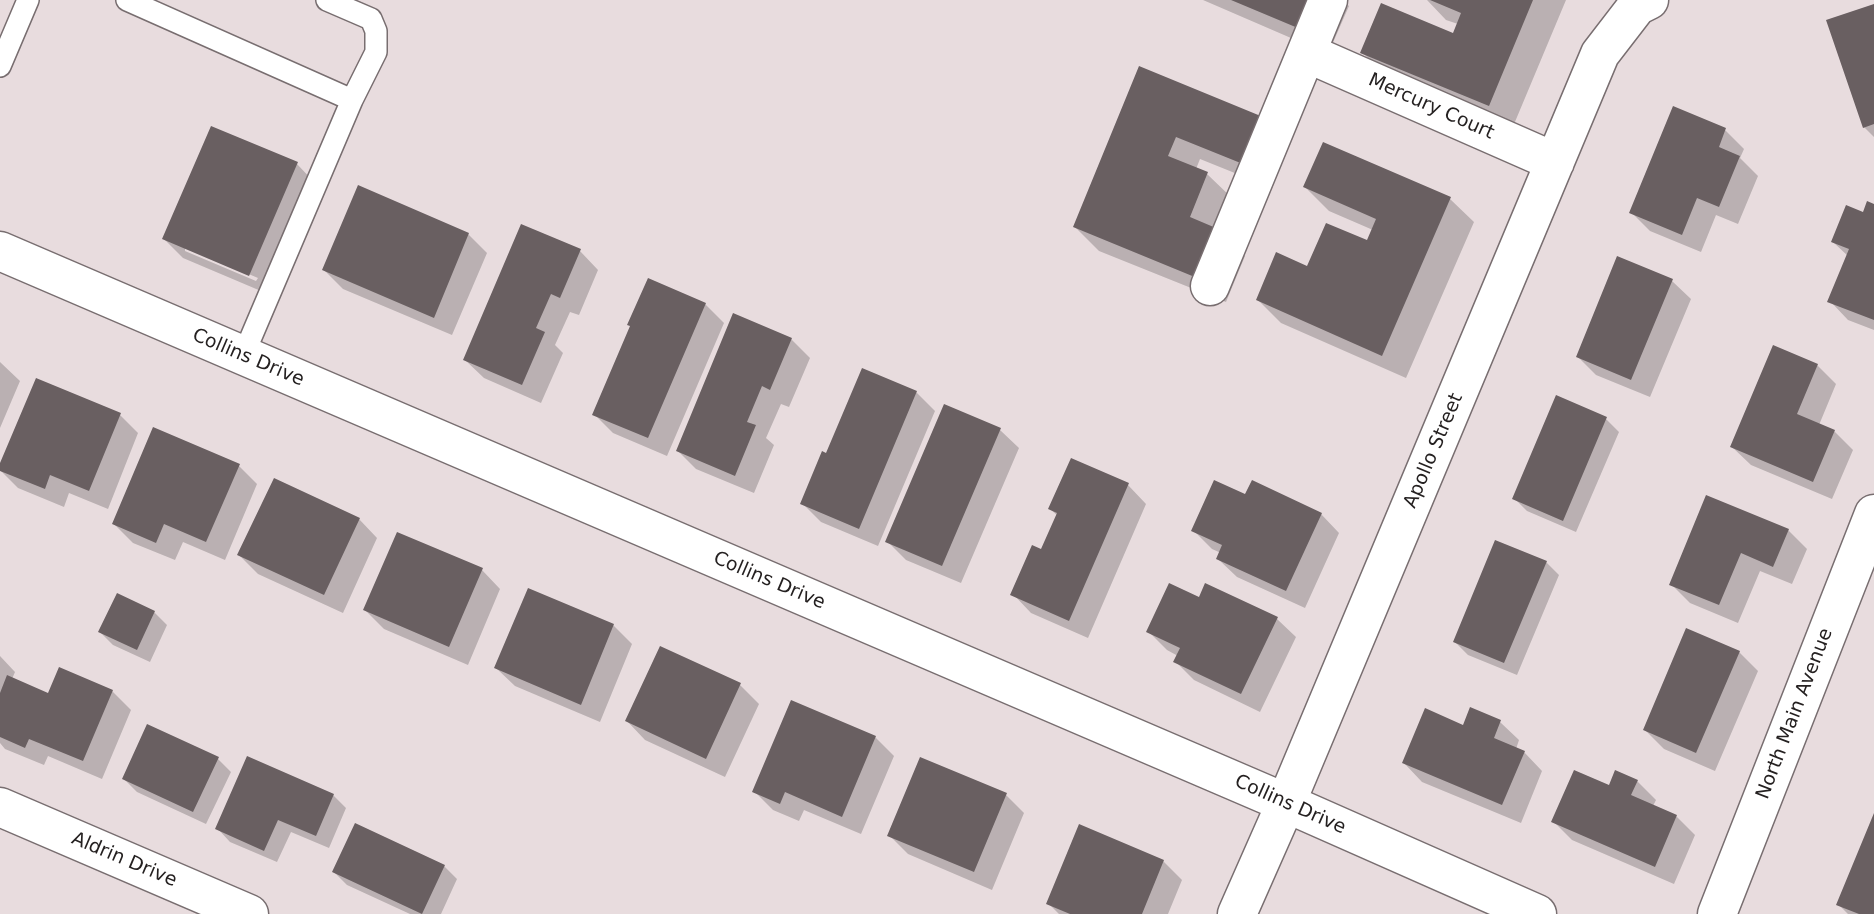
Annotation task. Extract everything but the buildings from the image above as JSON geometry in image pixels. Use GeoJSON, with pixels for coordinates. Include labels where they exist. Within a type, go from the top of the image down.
{"type":"FeatureCollection","features":[{"type":"Feature","properties":{"kind":"street"},"geometry":{"type":"LineString","coordinates":[[1210,286],[1328,0]]}},
{"type":"Feature","properties":{"kind":"street","name":"Apollo Street"},"geometry":{"type":"LineString","coordinates":[[1237,914],[1600,54],[1637,6],[1649,0]]}},
{"type":"Feature","properties":{"kind":"street","name":"Mercury Court"},"geometry":{"type":"LineString","coordinates":[[1307,52],[1555,162]]}},
{"type":"Feature","properties":{"kind":"street","name":"Collins Drive"},"geometry":{"type":"LineString","coordinates":[[0,251],[1286,803],[1537,914]]}},
{"type":"Feature","properties":{"kind":"street","name":"North Main Avenue"},"geometry":{"type":"LineString","coordinates":[[1717,914],[1874,514]]}},
{"type":"Feature","properties":{"kind":"street","name":"Aldrin Drive"},"geometry":{"type":"LineString","coordinates":[[0,807],[249,914]]}},
{"type":"Feature","properties":{"kind":"lane"},"geometry":{"type":"LineString","coordinates":[[0,66],[28,0]]}},
{"type":"Feature","properties":{"kind":"lane"},"geometry":{"type":"LineString","coordinates":[[127,0],[352,100]]}},
{"type":"Feature","properties":{"kind":"lane"},"geometry":{"type":"LineString","coordinates":[[243,356],[352,100],[376,52],[376,31],[371,19],[327,0]]}}]}
